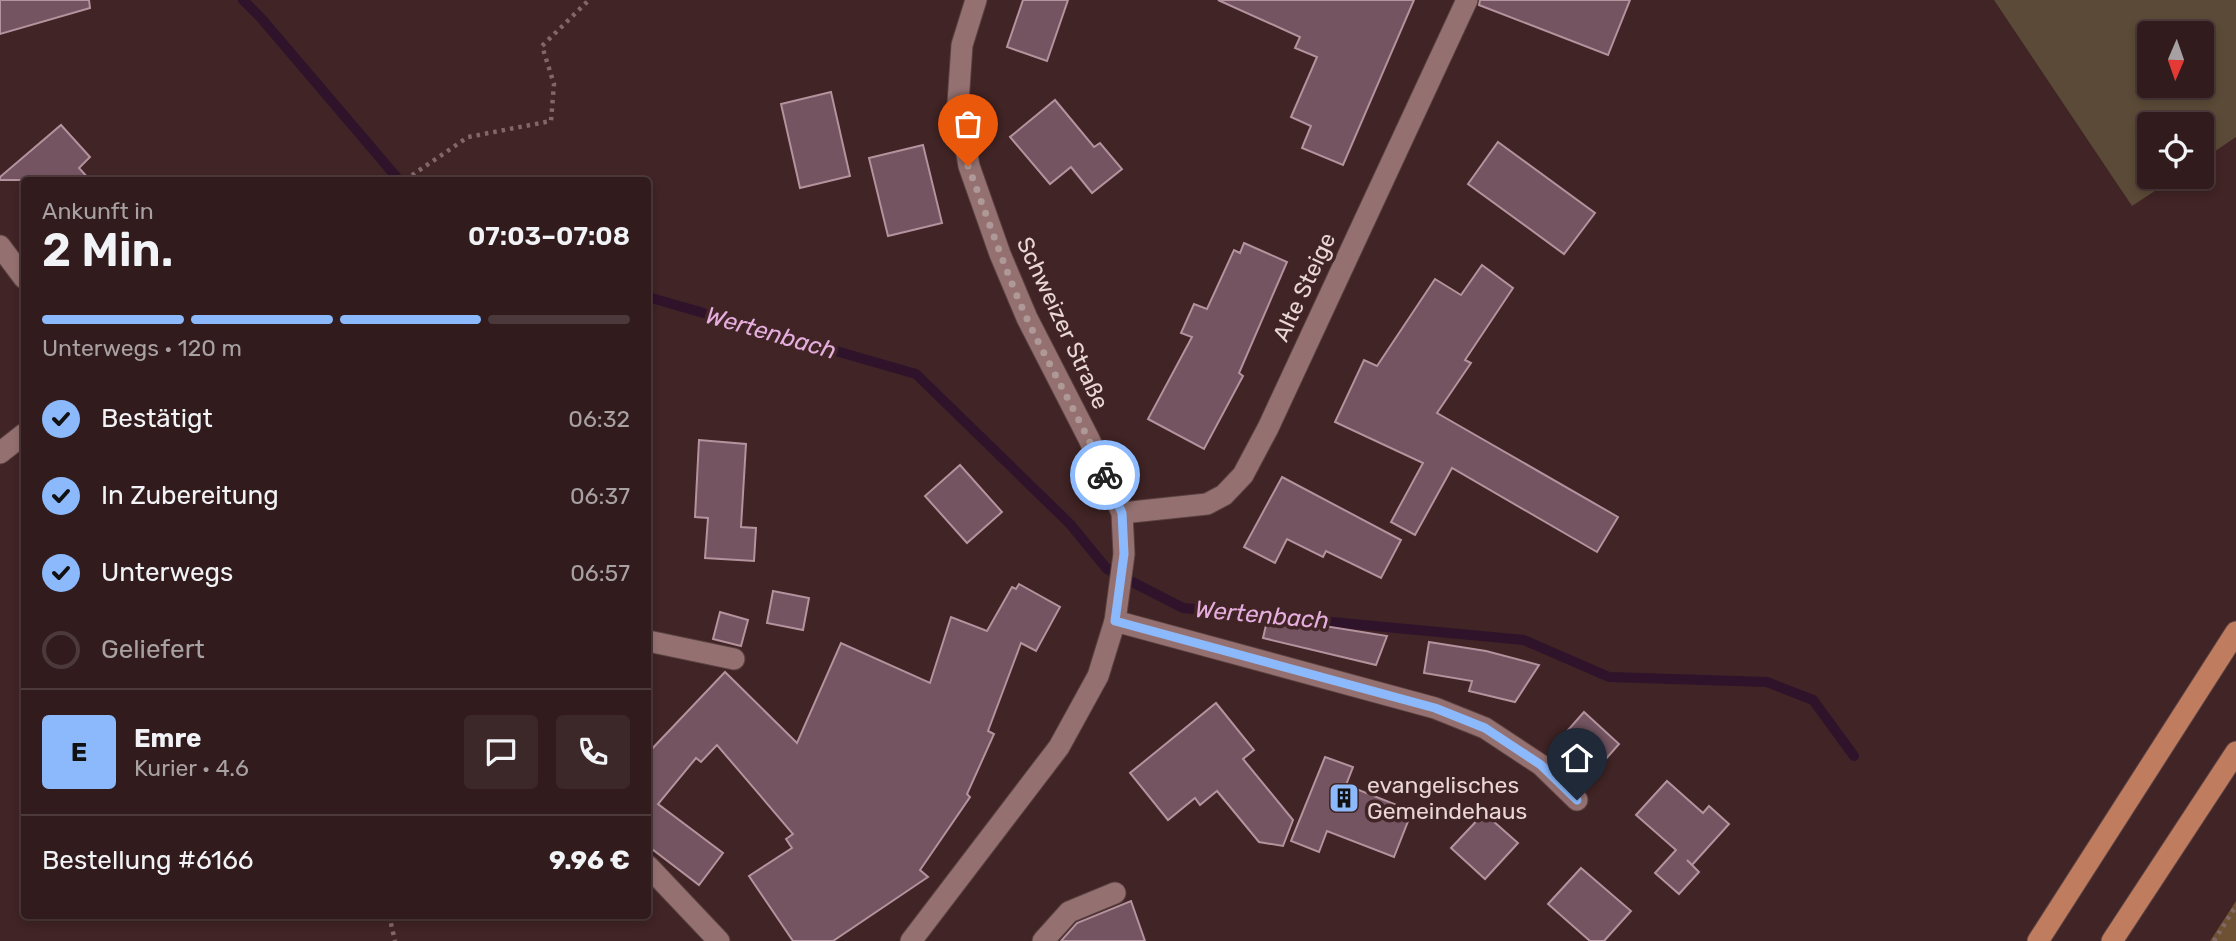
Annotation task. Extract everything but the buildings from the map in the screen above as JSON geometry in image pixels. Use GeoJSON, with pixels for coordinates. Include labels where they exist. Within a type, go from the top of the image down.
{"type":"FeatureCollection","features":[{"type":"Feature","properties":{"kind":"highway"},"geometry":{"type":"LineString","coordinates":[[2038,941],[2236,632]]}},
{"type":"Feature","properties":{"kind":"highway"},"geometry":{"type":"LineString","coordinates":[[2112,941],[2236,752]]}},
{"type":"Feature","properties":{"kind":"street","name":"Schweizer Straße"},"geometry":{"type":"LineString","coordinates":[[911,941],[1059,747],[1098,676],[1115,621],[1124,554],[1122,513],[1089,439],[1027,318],[968,166],[958,103],[962,45],[976,0]]}},
{"type":"Feature","properties":{"kind":"street","name":"Alte Steige"},"geometry":{"type":"LineString","coordinates":[[1122,513],[1207,504],[1224,495],[1243,475],[1274,415],[1467,0]]}},
{"type":"Feature","properties":{"kind":"street"},"geometry":{"type":"LineString","coordinates":[[0,246],[21,274]]}},
{"type":"Feature","properties":{"kind":"street"},"geometry":{"type":"LineString","coordinates":[[0,453],[21,436]]}},
{"type":"Feature","properties":{"kind":"street"},"geometry":{"type":"LineString","coordinates":[[1115,621],[1435,708],[1485,728],[1541,765],[1577,800]]}},
{"type":"Feature","properties":{"kind":"street"},"geometry":{"type":"LineString","coordinates":[[651,642],[734,659]]}},
{"type":"Feature","properties":{"kind":"street"},"geometry":{"type":"LineString","coordinates":[[651,869],[719,941]]}},
{"type":"Feature","properties":{"kind":"street"},"geometry":{"type":"LineString","coordinates":[[1044,941],[1069,912],[1115,892]]}},
{"type":"Feature","properties":{"kind":"path"},"geometry":{"type":"LineString","coordinates":[[410,177],[468,137],[551,121],[554,85],[542,46],[589,0]]}},
{"type":"Feature","properties":{"kind":"path"},"geometry":{"type":"LineString","coordinates":[[2214,941],[2236,906]]}},
{"type":"Feature","properties":{"kind":"path"},"geometry":{"type":"LineString","coordinates":[[390,919],[395,941]]}},
{"type":"Feature","properties":{"kind":"shaded area"},"geometry":{"type":"Polygon","coordinates":[[[1994,0],[2236,0],[2236,137],[2214,152],[2214,112],[2137,112],[2137,189],[2158,189],[2132,206],[1994,0]]]}},
{"type":"Feature","properties":{"kind":"shaded area"},"geometry":{"type":"Polygon","coordinates":[[[2236,901],[2236,941],[2210,941],[2236,901]]]}},
{"type":"Feature","properties":{"kind":"waterway","name":"Wertenbach"},"geometry":{"type":"LineString","coordinates":[[243,0],[396,177]]}},
{"type":"Feature","properties":{"kind":"waterway","name":"Wertenbach"},"geometry":{"type":"LineString","coordinates":[[651,298],[916,374],[1070,524],[1107,569],[1183,608],[1524,640],[1609,677],[1767,682],[1813,700],[1854,756]]}},
{"type":"Feature","properties":{"kind":"way so far"},"geometry":{"type":"LineString","coordinates":[[968,166],[1027,318],[1105,475]]}},
{"type":"Feature","properties":{"kind":"place","name":"evangelisches Gemeindehaus"},"geometry":{"type":"Point","coordinates":[1344,798]}},
{"type":"Feature","properties":{"kind":"route"},"geometry":{"type":"LineString","coordinates":[[1105,475],[1122,513],[1124,554],[1115,621],[1435,708],[1485,728],[1541,765],[1577,800]]}}]}
